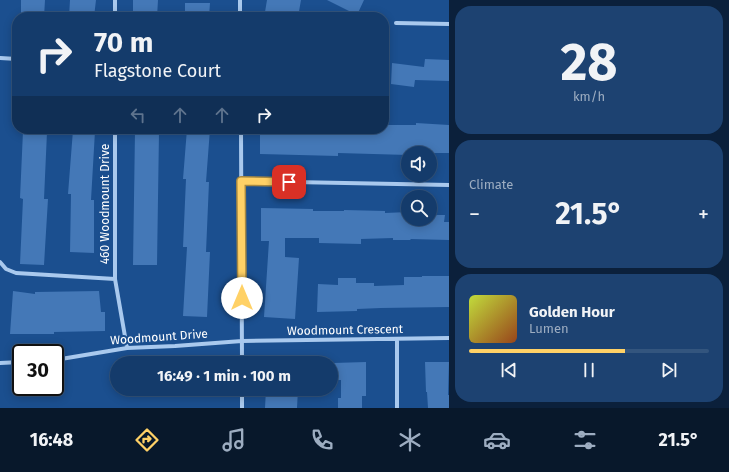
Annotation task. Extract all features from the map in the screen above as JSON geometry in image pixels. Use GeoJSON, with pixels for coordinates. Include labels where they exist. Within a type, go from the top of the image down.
{"type":"FeatureCollection","features":[{"type":"Feature","properties":{"kind":"street"},"geometry":{"type":"LineString","coordinates":[[115,0],[115,12]]}},
{"type":"Feature","properties":{"kind":"street"},"geometry":{"type":"LineString","coordinates":[[240,0],[240,12]]}},
{"type":"Feature","properties":{"kind":"street"},"geometry":{"type":"LineString","coordinates":[[396,22],[449,24]]}},
{"type":"Feature","properties":{"kind":"street"},"geometry":{"type":"LineString","coordinates":[[0,58],[12,59]]}},
{"type":"Feature","properties":{"kind":"street","name":"460 Woodmount Drive"},"geometry":{"type":"LineString","coordinates":[[115,134],[115,279],[127,348]]}},
{"type":"Feature","properties":{"kind":"street"},"geometry":{"type":"LineString","coordinates":[[241,134],[242,356]]}},
{"type":"Feature","properties":{"kind":"street"},"geometry":{"type":"LineString","coordinates":[[241,181],[449,185]]}},
{"type":"Feature","properties":{"kind":"street","name":"460 Woodmount Drive"},"geometry":{"type":"LineString","coordinates":[[0,262],[6,270],[16,273],[115,279]]}},
{"type":"Feature","properties":{"kind":"street","name":"Woodmount Crescent"},"geometry":{"type":"LineString","coordinates":[[242,341],[449,338]]}},
{"type":"Feature","properties":{"kind":"street"},"geometry":{"type":"LineString","coordinates":[[397,339],[397,408]]}},
{"type":"Feature","properties":{"kind":"street","name":"Woodmount Drive"},"geometry":{"type":"LineString","coordinates":[[64,358],[127,348],[242,341]]}},
{"type":"Feature","properties":{"kind":"street"},"geometry":{"type":"LineString","coordinates":[[0,363],[12,362]]}},
{"type":"Feature","properties":{"kind":"street"},"geometry":{"type":"LineString","coordinates":[[242,396],[242,408]]}},
{"type":"Feature","properties":{"kind":"building"},"geometry":{"type":"Polygon","coordinates":[[[21,0],[45,0],[44,12],[21,12],[21,0]]]}},
{"type":"Feature","properties":{"kind":"building"},"geometry":{"type":"Polygon","coordinates":[[[70,0],[96,0],[95,12],[69,12],[70,0]]]}},
{"type":"Feature","properties":{"kind":"building"},"geometry":{"type":"Polygon","coordinates":[[[133,0],[158,0],[157,12],[133,12],[133,0]]]}},
{"type":"Feature","properties":{"kind":"building"},"geometry":{"type":"Polygon","coordinates":[[[267,0],[301,0],[299,12],[265,12],[267,0]]]}},
{"type":"Feature","properties":{"kind":"building"},"geometry":{"type":"Polygon","coordinates":[[[327,0],[364,0],[358,12],[351,12],[327,0]]]}},
{"type":"Feature","properties":{"kind":"building"},"geometry":{"type":"Polygon","coordinates":[[[185,3],[210,3],[209,12],[185,12],[185,3]]]}},
{"type":"Feature","properties":{"kind":"building"},"geometry":{"type":"Polygon","coordinates":[[[425,59],[449,60],[449,81],[415,80],[414,87],[391,84],[392,63],[424,67],[425,59]]]}},
{"type":"Feature","properties":{"kind":"building"},"geometry":{"type":"Polygon","coordinates":[[[416,123],[449,125],[449,153],[437,153],[437,146],[401,146],[401,155],[338,153],[338,156],[260,154],[260,134],[389,134],[389,125],[416,125],[416,123]]]}},
{"type":"Feature","properties":{"kind":"building"},"geometry":{"type":"Polygon","coordinates":[[[23,134],[47,134],[44,199],[48,199],[44,265],[20,264],[23,199],[20,198],[23,134]]]}},
{"type":"Feature","properties":{"kind":"building"},"geometry":{"type":"Polygon","coordinates":[[[73,134],[95,134],[91,200],[94,200],[94,253],[70,252],[71,194],[68,194],[73,134]]]}},
{"type":"Feature","properties":{"kind":"building"},"geometry":{"type":"Polygon","coordinates":[[[135,134],[159,134],[157,265],[133,265],[135,134]]]}},
{"type":"Feature","properties":{"kind":"building"},"geometry":{"type":"Polygon","coordinates":[[[187,134],[210,134],[206,182],[209,182],[206,252],[210,252],[207,317],[183,316],[187,247],[183,247],[186,179],[183,179],[187,134]]]}},
{"type":"Feature","properties":{"kind":"building"},"geometry":{"type":"Polygon","coordinates":[[[261,208],[313,209],[313,211],[344,210],[385,211],[385,213],[401,212],[401,226],[437,226],[437,215],[445,215],[444,222],[449,222],[449,240],[393,240],[393,238],[361,239],[361,244],[319,243],[319,238],[285,238],[285,257],[299,258],[295,319],[264,317],[269,241],[261,241],[261,208]]]}},
{"type":"Feature","properties":{"kind":"building"},"geometry":{"type":"Polygon","coordinates":[[[449,276],[449,307],[381,308],[357,309],[357,311],[317,312],[318,284],[338,285],[338,278],[356,278],[356,283],[374,283],[374,286],[404,285],[404,277],[449,276]]]}},
{"type":"Feature","properties":{"kind":"building"},"geometry":{"type":"Polygon","coordinates":[[[13,291],[35,294],[35,292],[99,291],[101,312],[105,312],[105,331],[54,332],[54,334],[10,334],[13,291]]]}},
{"type":"Feature","properties":{"kind":"building"},"geometry":{"type":"Polygon","coordinates":[[[366,362],[366,396],[362,396],[362,408],[338,408],[338,398],[341,398],[341,380],[338,380],[338,363],[366,362]]]}},
{"type":"Feature","properties":{"kind":"building"},"geometry":{"type":"Polygon","coordinates":[[[425,362],[449,362],[449,408],[428,408],[425,362]]]}},
{"type":"Feature","properties":{"kind":"building"},"geometry":{"type":"Polygon","coordinates":[[[266,396],[298,396],[297,408],[265,408],[266,396]]]}},
{"type":"Feature","properties":{"kind":"route"},"geometry":{"type":"LineString","coordinates":[[242,298],[241,181],[289,182]]}}]}
